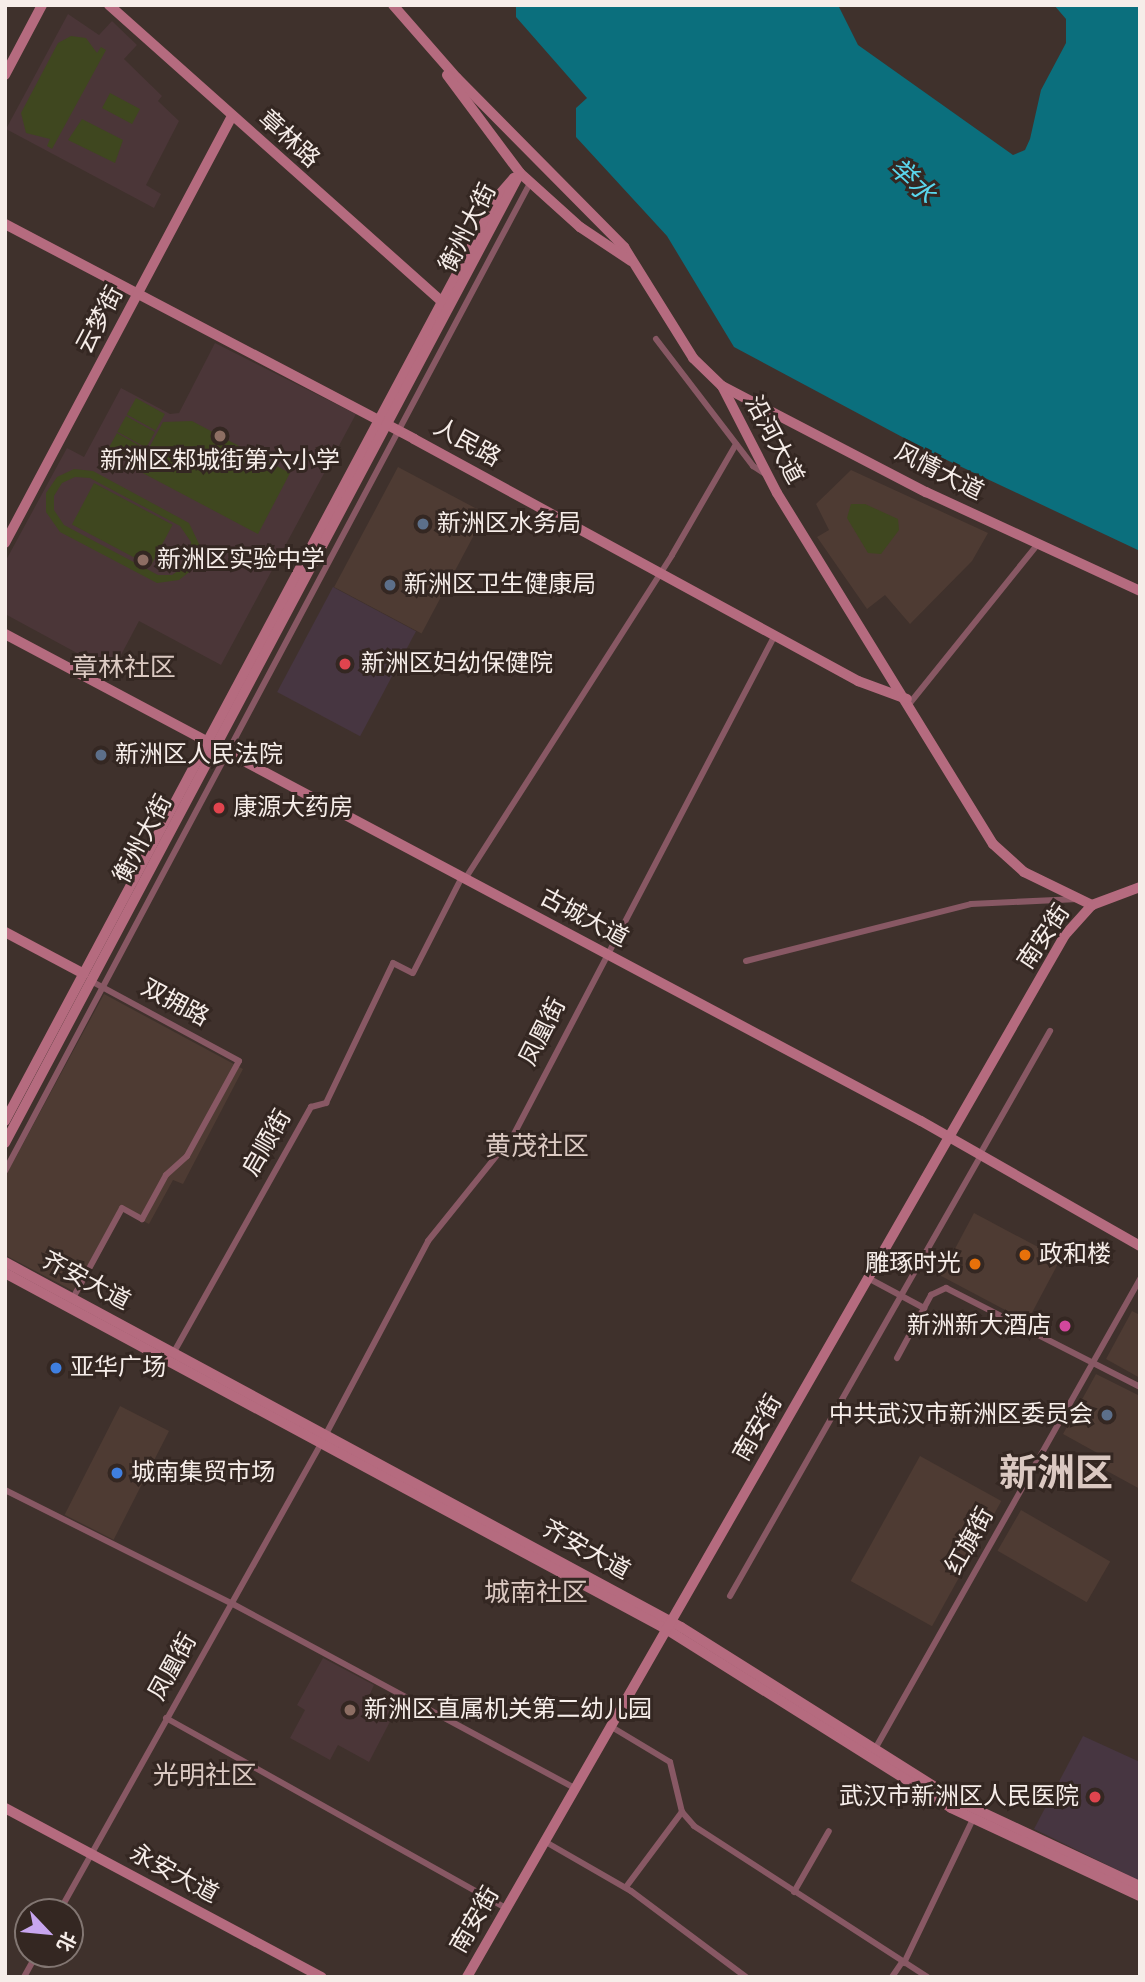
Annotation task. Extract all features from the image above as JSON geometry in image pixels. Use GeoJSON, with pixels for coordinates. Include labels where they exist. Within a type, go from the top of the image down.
{"type":"FeatureCollection","features":[{"type":"Feature","properties":{"kind":"main road"},"geometry":{"type":"LineString","coordinates":[[5,75],[42,5]]}},
{"type":"Feature","properties":{"kind":"main road","name":"章林路"},"geometry":{"type":"LineString","coordinates":[[109,5],[442,302]]}},
{"type":"Feature","properties":{"kind":"main road","name":"沿河大道"},"geometry":{"type":"LineString","coordinates":[[393,5],[608,230],[634,264],[693,358],[722,386],[769,476],[909,701],[993,844],[1024,872],[1092,905]]}},
{"type":"Feature","properties":{"kind":"main road"},"geometry":{"type":"LineString","coordinates":[[441,58],[446,73],[520,173],[580,227],[634,264]]}},
{"type":"Feature","properties":{"kind":"main road","name":"云梦街"},"geometry":{"type":"LineString","coordinates":[[5,543],[232,116]]}},
{"type":"Feature","properties":{"kind":"main road","name":"衡州大街"},"geometry":{"type":"LineString","coordinates":[[383,423],[442,302],[499,195],[520,173]]}},
{"type":"Feature","properties":{"kind":"main road","name":"衡州大街"},"geometry":{"type":"LineString","coordinates":[[5,1143],[88,978],[212,744],[520,173]]}},
{"type":"Feature","properties":{"kind":"main road","name":"人民路"},"geometry":{"type":"LineString","coordinates":[[5,224],[399,431],[858,681],[909,701]]}},
{"type":"Feature","properties":{"kind":"main road","name":"风情大道"},"geometry":{"type":"LineString","coordinates":[[722,386],[926,492],[1140,591]]}},
{"type":"Feature","properties":{"kind":"main road","name":"古城大道"},"geometry":{"type":"LineString","coordinates":[[5,634],[606,953],[948,1138],[1140,1246]]}},
{"type":"Feature","properties":{"kind":"main road"},"geometry":{"type":"LineString","coordinates":[[1092,905],[1140,887]]}},
{"type":"Feature","properties":{"kind":"main road","name":"南安街"},"geometry":{"type":"LineString","coordinates":[[467,1977],[1065,935],[1092,905]]}},
{"type":"Feature","properties":{"kind":"main road","name":"双拥路"},"geometry":{"type":"LineString","coordinates":[[5,932],[88,978]]}},
{"type":"Feature","properties":{"kind":"main road","name":"衡州大街"},"geometry":{"type":"LineString","coordinates":[[5,1121],[88,978]]}},
{"type":"Feature","properties":{"kind":"main road","name":"齐安大道"},"geometry":{"type":"LineString","coordinates":[[5,1262],[174,1352],[324,1438]]}},
{"type":"Feature","properties":{"kind":"main road","name":"齐安大道"},"geometry":{"type":"LineString","coordinates":[[5,1273],[324,1438],[668,1625],[977,1811],[1140,1886]]}},
{"type":"Feature","properties":{"kind":"main road","name":"齐安大道"},"geometry":{"type":"LineString","coordinates":[[668,1625],[973,1819],[1140,1896]]}},
{"type":"Feature","properties":{"kind":"main road","name":"永安大道"},"geometry":{"type":"LineString","coordinates":[[5,1808],[322,1977]]}},
{"type":"Feature","properties":{"kind":"street"},"geometry":{"type":"LineString","coordinates":[[5,1171],[530,183]]}},
{"type":"Feature","properties":{"kind":"street"},"geometry":{"type":"LineString","coordinates":[[656,338],[753,466],[769,476]]}},
{"type":"Feature","properties":{"kind":"street","name":"启顺街"},"geometry":{"type":"LineString","coordinates":[[174,1352],[311,1107],[326,1103],[393,963],[412,972],[463,878],[661,573],[736,444]]}},
{"type":"Feature","properties":{"kind":"street"},"geometry":{"type":"LineString","coordinates":[[909,701],[1038,544]]}},
{"type":"Feature","properties":{"kind":"street","name":"凤凰街"},"geometry":{"type":"LineString","coordinates":[[66,1898],[324,1438],[428,1241],[514,1134],[606,953],[775,635]]}},
{"type":"Feature","properties":{"kind":"street"},"geometry":{"type":"LineString","coordinates":[[746,961],[971,904],[1080,899]]}},
{"type":"Feature","properties":{"kind":"street","name":"双拥路"},"geometry":{"type":"LineString","coordinates":[[73,1298],[122,1208],[142,1219],[166,1175],[187,1157],[239,1061],[88,978]]}},
{"type":"Feature","properties":{"kind":"street"},"geometry":{"type":"LineString","coordinates":[[730,1596],[1050,1031]]}},
{"type":"Feature","properties":{"kind":"street"},"geometry":{"type":"LineString","coordinates":[[868,1278],[924,1308]]}},
{"type":"Feature","properties":{"kind":"street","name":"红旗街"},"geometry":{"type":"LineString","coordinates":[[875,1749],[1140,1279]]}},
{"type":"Feature","properties":{"kind":"street"},"geometry":{"type":"LineString","coordinates":[[897,1358],[937,1290],[949,1289],[1140,1387]]}},
{"type":"Feature","properties":{"kind":"street"},"geometry":{"type":"LineString","coordinates":[[5,1490],[231,1603],[575,1788]]}},
{"type":"Feature","properties":{"kind":"street"},"geometry":{"type":"LineString","coordinates":[[166,1718],[506,1908]]}},
{"type":"Feature","properties":{"kind":"street"},"geometry":{"type":"LineString","coordinates":[[611,1726],[670,1762],[682,1812],[694,1826],[927,1977]]}},
{"type":"Feature","properties":{"kind":"street"},"geometry":{"type":"LineString","coordinates":[[626,1887],[682,1812]]}},
{"type":"Feature","properties":{"kind":"street"},"geometry":{"type":"LineString","coordinates":[[892,1977],[903,1963],[973,1819]]}},
{"type":"Feature","properties":{"kind":"street"},"geometry":{"type":"LineString","coordinates":[[794,1892],[829,1831]]}},
{"type":"Feature","properties":{"kind":"street"},"geometry":{"type":"LineString","coordinates":[[544,1841],[626,1887],[746,1977]]}},
{"type":"Feature","properties":{"kind":"shaded area"},"geometry":{"type":"Polygon","coordinates":[[[68,14],[99,35],[112,21],[137,45],[124,59],[162,96],[158,101],[179,121],[146,185],[161,194],[154,208],[6,129],[68,14]]]}},
{"type":"Feature","properties":{"kind":"shaded area"},"geometry":{"type":"Polygon","coordinates":[[[215,343],[356,414],[221,665],[139,621],[112,672],[5,614],[5,562],[67,448],[84,457],[121,388],[170,414],[179,413],[215,343]]]}},
{"type":"Feature","properties":{"kind":"shaded area"},"geometry":{"type":"Polygon","coordinates":[[[398,467],[485,513],[422,634],[334,587],[398,467]]]}},
{"type":"Feature","properties":{"kind":"shaded area"},"geometry":{"type":"Polygon","coordinates":[[[851,470],[988,533],[972,561],[910,624],[885,595],[867,609],[817,537],[829,530],[816,504],[851,470]]]}},
{"type":"Feature","properties":{"kind":"shaded area","name":"新洲区妇幼保健院"},"geometry":{"type":"Polygon","coordinates":[[[333,587],[416,631],[360,736],[277,692],[333,587]]]}},
{"type":"Feature","properties":{"kind":"shaded area"},"geometry":{"type":"Polygon","coordinates":[[[104,994],[243,1069],[183,1184],[173,1180],[149,1224],[123,1211],[79,1294],[5,1255],[5,1177],[104,994]]]}},
{"type":"Feature","properties":{"kind":"shaded area"},"geometry":{"type":"Polygon","coordinates":[[[974,1213],[1061,1259],[1027,1322],[941,1276],[974,1213]]]}},
{"type":"Feature","properties":{"kind":"shaded area"},"geometry":{"type":"Polygon","coordinates":[[[1132,1311],[1140,1315],[1140,1378],[1106,1359],[1132,1311]]]}},
{"type":"Feature","properties":{"kind":"shaded area","name":"中共武汉市新洲区委员会"},"geometry":{"type":"Polygon","coordinates":[[[1096,1374],[1140,1396],[1140,1489],[1096,1465],[1101,1455],[1063,1434],[1096,1374]]]}},
{"type":"Feature","properties":{"kind":"shaded area","name":"城南集贸市场"},"geometry":{"type":"Polygon","coordinates":[[[120,1406],[169,1431],[114,1540],[65,1515],[120,1406]]]}},
{"type":"Feature","properties":{"kind":"shaded area"},"geometry":{"type":"Polygon","coordinates":[[[920,1456],[1001,1501],[932,1626],[851,1581],[920,1456]]]}},
{"type":"Feature","properties":{"kind":"shaded area"},"geometry":{"type":"Polygon","coordinates":[[[1021,1510],[1110,1561],[1087,1602],[998,1551],[1021,1510]]]}},
{"type":"Feature","properties":{"kind":"shaded area","name":"新洲区直属机关第二幼儿园"},"geometry":{"type":"Polygon","coordinates":[[[323,1658],[374,1685],[369,1696],[396,1710],[369,1762],[338,1745],[330,1760],[290,1738],[305,1710],[297,1705],[323,1658]]]}},
{"type":"Feature","properties":{"kind":"shaded area","name":"武汉市新洲区人民医院"},"geometry":{"type":"Polygon","coordinates":[[[1083,1736],[1140,1762],[1140,1881],[1034,1829],[1083,1736]]]}},
{"type":"Feature","properties":{"kind":"green space"},"geometry":{"type":"Polygon","coordinates":[[[71,36],[86,38],[97,53],[101,47],[106,50],[52,149],[47,146],[50,139],[26,133],[21,113],[58,43],[71,36]]]}},
{"type":"Feature","properties":{"kind":"green space"},"geometry":{"type":"Polygon","coordinates":[[[110,93],[140,109],[132,124],[102,108],[110,93]]]}},
{"type":"Feature","properties":{"kind":"green space"},"geometry":{"type":"Polygon","coordinates":[[[82,119],[123,140],[115,163],[68,140],[82,119]]]}},
{"type":"Feature","properties":{"kind":"green space"},"geometry":{"type":"Polygon","coordinates":[[[136,398],[165,414],[156,431],[127,415],[136,398]]]}},
{"type":"Feature","properties":{"kind":"green space"},"geometry":{"type":"Polygon","coordinates":[[[126,416],[155,432],[146,448],[117,432],[126,416]]]}},
{"type":"Feature","properties":{"kind":"green space"},"geometry":{"type":"Polygon","coordinates":[[[192,421],[290,473],[258,534],[137,470],[163,422],[192,421]]]}},
{"type":"Feature","properties":{"kind":"green space"},"geometry":{"type":"Polygon","coordinates":[[[117,433],[146,449],[137,466],[108,450],[117,433]]]}},
{"type":"Feature","properties":{"kind":"green space"},"geometry":{"type":"Polygon","coordinates":[[[74,469],[93,471],[189,523],[200,546],[193,569],[179,580],[157,583],[60,532],[46,512],[46,493],[57,477],[74,469]],[[75,477],[62,483],[54,496],[54,510],[64,525],[158,575],[172,575],[186,565],[191,542],[180,526],[90,478],[75,477]]]}},
{"type":"Feature","properties":{"kind":"green space"},"geometry":{"type":"Polygon","coordinates":[[[94,483],[173,525],[151,566],[72,524],[94,483]]]}},
{"type":"Feature","properties":{"kind":"green space"},"geometry":{"type":"Polygon","coordinates":[[[851,504],[865,504],[898,519],[899,530],[881,554],[868,553],[847,518],[851,504]]]}},
{"type":"Feature","properties":{"kind":"water","name":"举水"},"geometry":{"type":"Polygon","coordinates":[[[516,5],[838,5],[858,45],[1013,155],[1025,150],[1041,90],[1066,43],[1066,19],[1054,5],[1140,5],[1140,551],[934,454],[734,347],[667,236],[576,137],[576,108],[587,98],[516,17],[516,5]]]}},
{"type":"Feature","properties":{"kind":"place","name":"新洲区邾城街第六小学"},"geometry":{"type":"Point","coordinates":[220,436]}},
{"type":"Feature","properties":{"kind":"place","name":"新洲区水务局"},"geometry":{"type":"Point","coordinates":[423,524]}},
{"type":"Feature","properties":{"kind":"place","name":"新洲区实验中学"},"geometry":{"type":"Point","coordinates":[143,560]}},
{"type":"Feature","properties":{"kind":"place","name":"新洲区卫生健康局"},"geometry":{"type":"Point","coordinates":[390,585]}},
{"type":"Feature","properties":{"kind":"place","name":"新洲区妇幼保健院"},"geometry":{"type":"Point","coordinates":[345,664]}},
{"type":"Feature","properties":{"kind":"place","name":"新洲区人民法院"},"geometry":{"type":"Point","coordinates":[101,755]}},
{"type":"Feature","properties":{"kind":"place","name":"康源大药房"},"geometry":{"type":"Point","coordinates":[219,808]}},
{"type":"Feature","properties":{"kind":"place","name":"政和楼"},"geometry":{"type":"Point","coordinates":[1025,1255]}},
{"type":"Feature","properties":{"kind":"place","name":"雕琢时光"},"geometry":{"type":"Point","coordinates":[975,1264]}},
{"type":"Feature","properties":{"kind":"place","name":"新洲新大酒店"},"geometry":{"type":"Point","coordinates":[1065,1326]}},
{"type":"Feature","properties":{"kind":"place","name":"亚华广场"},"geometry":{"type":"Point","coordinates":[56,1368]}},
{"type":"Feature","properties":{"kind":"place","name":"中共武汉市新洲区委员会"},"geometry":{"type":"Point","coordinates":[1107,1415]}},
{"type":"Feature","properties":{"kind":"place","name":"城南集贸市场"},"geometry":{"type":"Point","coordinates":[117,1473]}},
{"type":"Feature","properties":{"kind":"place","name":"新洲区直属机关第二幼儿园"},"geometry":{"type":"Point","coordinates":[350,1710]}},
{"type":"Feature","properties":{"kind":"place","name":"武汉市新洲区人民医院"},"geometry":{"type":"Point","coordinates":[1095,1797]}},
{"type":"Feature","properties":{"kind":"district","name":"章林社区"},"geometry":{"type":"Point","coordinates":[124,668]}},
{"type":"Feature","properties":{"kind":"district","name":"黄茂社区"},"geometry":{"type":"Point","coordinates":[537,1147]}},
{"type":"Feature","properties":{"kind":"district","name":"新洲区"},"geometry":{"type":"Point","coordinates":[1056,1474]}},
{"type":"Feature","properties":{"kind":"district","name":"城南社区"},"geometry":{"type":"Point","coordinates":[536,1593]}},
{"type":"Feature","properties":{"kind":"district","name":"光明社区"},"geometry":{"type":"Point","coordinates":[205,1776]}}]}
